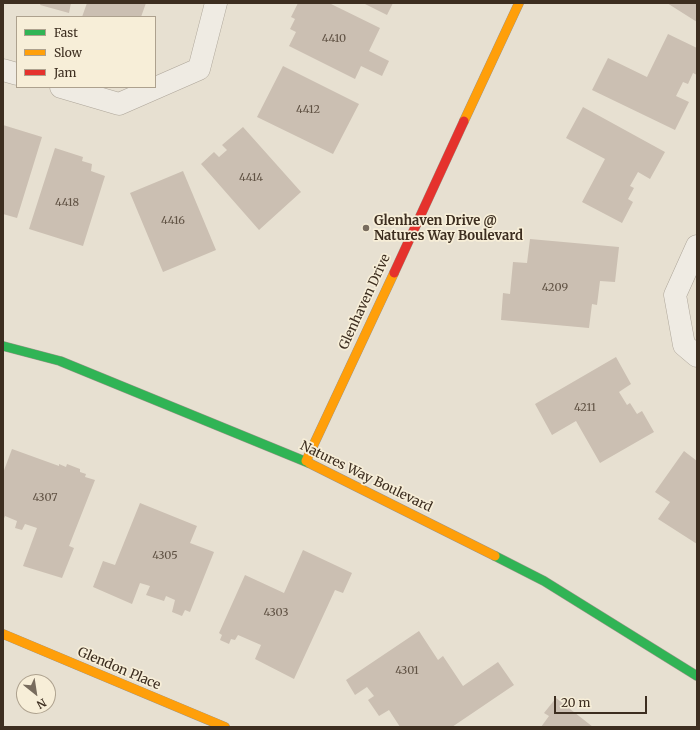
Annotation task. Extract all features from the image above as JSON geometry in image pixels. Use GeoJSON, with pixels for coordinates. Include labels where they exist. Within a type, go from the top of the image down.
{"type":"FeatureCollection","features":[{"type":"Feature","properties":{"kind":"street"},"geometry":{"type":"LineString","coordinates":[[156,88],[199,69],[216,3]]}},
{"type":"Feature","properties":{"kind":"street","name":"Glenhaven Drive"},"geometry":{"type":"LineString","coordinates":[[306,460],[519,3]]}},
{"type":"Feature","properties":{"kind":"street"},"geometry":{"type":"LineString","coordinates":[[3,70],[16,74]]}},
{"type":"Feature","properties":{"kind":"street"},"geometry":{"type":"LineString","coordinates":[[64,88],[119,104],[156,88]]}},
{"type":"Feature","properties":{"kind":"street"},"geometry":{"type":"LineString","coordinates":[[697,246],[675,295],[684,344],[697,356]]}},
{"type":"Feature","properties":{"kind":"street","name":"Natures Way Boulevard"},"geometry":{"type":"LineString","coordinates":[[3,346],[60,361],[306,460],[544,581],[697,676]]}},
{"type":"Feature","properties":{"kind":"street","name":"Glendon Place"},"geometry":{"type":"LineString","coordinates":[[4,638],[225,727]]}},
{"type":"Feature","properties":{"kind":"building"},"geometry":{"type":"Polygon","coordinates":[[[41,3],[71,3],[69,13],[40,5],[41,3]]]}},
{"type":"Feature","properties":{"kind":"building"},"geometry":{"type":"Polygon","coordinates":[[[87,3],[146,3],[141,16],[82,16],[87,3]]]}},
{"type":"Feature","properties":{"kind":"building"},"geometry":{"type":"Polygon","coordinates":[[[298,3],[329,3],[380,28],[369,51],[389,61],[382,76],[361,66],[355,79],[289,46],[296,32],[290,29],[295,19],[291,17],[298,3]]]}},
{"type":"Feature","properties":{"kind":"building"},"geometry":{"type":"Polygon","coordinates":[[[363,3],[393,3],[387,15],[363,3]]]}},
{"type":"Feature","properties":{"kind":"building"},"geometry":{"type":"Polygon","coordinates":[[[667,3],[697,3],[697,22],[678,10],[667,3]]]}},
{"type":"Feature","properties":{"kind":"building"},"geometry":{"type":"Polygon","coordinates":[[[668,34],[697,48],[697,75],[693,73],[688,84],[683,82],[676,96],[689,102],[675,130],[592,90],[608,58],[647,77],[668,34]]]}},
{"type":"Feature","properties":{"kind":"building"},"geometry":{"type":"Polygon","coordinates":[[[283,66],[359,104],[333,154],[257,117],[283,66]]]}},
{"type":"Feature","properties":{"kind":"building"},"geometry":{"type":"Polygon","coordinates":[[[583,107],[665,152],[650,179],[638,172],[630,186],[634,188],[628,199],[633,202],[622,223],[582,202],[605,159],[566,138],[583,107]]]}},
{"type":"Feature","properties":{"kind":"building"},"geometry":{"type":"Polygon","coordinates":[[[3,125],[42,137],[17,218],[3,214],[3,125]]]}},
{"type":"Feature","properties":{"kind":"building"},"geometry":{"type":"Polygon","coordinates":[[[243,127],[301,192],[259,230],[201,164],[214,152],[219,157],[227,150],[222,145],[243,127]]]}},
{"type":"Feature","properties":{"kind":"building"},"geometry":{"type":"Polygon","coordinates":[[[55,148],[83,157],[82,161],[92,164],[91,171],[105,176],[83,246],[29,229],[55,148]]]}},
{"type":"Feature","properties":{"kind":"building"},"geometry":{"type":"Polygon","coordinates":[[[183,171],[216,250],[163,272],[130,193],[183,171]]]}},
{"type":"Feature","properties":{"kind":"building"},"geometry":{"type":"Polygon","coordinates":[[[530,239],[619,247],[615,282],[600,281],[597,305],[592,304],[589,328],[501,320],[503,293],[510,294],[513,262],[527,263],[530,239]]]}},
{"type":"Feature","properties":{"kind":"building"},"geometry":{"type":"Polygon","coordinates":[[[616,357],[631,384],[619,392],[627,405],[630,403],[637,414],[642,411],[654,432],[600,463],[576,421],[552,435],[535,404],[616,357]]]}},
{"type":"Feature","properties":{"kind":"building"},"geometry":{"type":"Polygon","coordinates":[[[12,449],[59,466],[59,464],[66,467],[67,464],[80,469],[80,472],[86,474],[85,477],[95,480],[69,546],[74,548],[62,578],[23,566],[37,528],[25,524],[22,530],[15,528],[17,521],[5,516],[3,521],[3,473],[12,449]]]}},
{"type":"Feature","properties":{"kind":"building"},"geometry":{"type":"Polygon","coordinates":[[[684,451],[697,461],[697,544],[658,519],[670,502],[655,492],[684,451]]]}},
{"type":"Feature","properties":{"kind":"building"},"geometry":{"type":"Polygon","coordinates":[[[140,503],[197,526],[190,543],[214,552],[190,612],[185,610],[182,616],[172,612],[175,600],[166,596],[164,601],[146,595],[150,586],[140,583],[132,604],[93,587],[103,561],[115,565],[140,503]]]}},
{"type":"Feature","properties":{"kind":"building"},"geometry":{"type":"Polygon","coordinates":[[[303,550],[352,573],[343,593],[335,590],[294,679],[255,659],[261,645],[238,635],[235,640],[231,639],[229,644],[220,640],[222,635],[219,633],[245,575],[284,593],[303,550]]]}},
{"type":"Feature","properties":{"kind":"building"},"geometry":{"type":"Polygon","coordinates":[[[419,631],[438,660],[443,656],[463,686],[498,662],[514,685],[452,727],[400,727],[389,710],[379,716],[368,700],[374,696],[367,687],[355,695],[346,680],[419,631]]]}},
{"type":"Feature","properties":{"kind":"building"},"geometry":{"type":"Polygon","coordinates":[[[556,698],[593,727],[541,727],[549,716],[544,713],[556,698]]]}},
{"type":"Feature","properties":{"kind":"traffic: fast"},"geometry":{"type":"LineString","coordinates":[[3,346],[60,361],[309,463]]}},
{"type":"Feature","properties":{"kind":"traffic: fast"},"geometry":{"type":"LineString","coordinates":[[495,556],[544,581],[697,676]]}},
{"type":"Feature","properties":{"kind":"traffic: slow"},"geometry":{"type":"LineString","coordinates":[[464,121],[519,3]]}},
{"type":"Feature","properties":{"kind":"traffic: slow"},"geometry":{"type":"LineString","coordinates":[[306,461],[394,273]]}},
{"type":"Feature","properties":{"kind":"traffic: slow"},"geometry":{"type":"LineString","coordinates":[[309,463],[495,556]]}},
{"type":"Feature","properties":{"kind":"traffic: slow"},"geometry":{"type":"LineString","coordinates":[[3,634],[225,727]]}},
{"type":"Feature","properties":{"kind":"traffic: jam"},"geometry":{"type":"LineString","coordinates":[[394,273],[464,121]]}},
{"type":"Feature","properties":{"kind":"place","name":"Glenhaven Drive @ Natures Way Boulevard"},"geometry":{"type":"Point","coordinates":[366,228]}}]}
